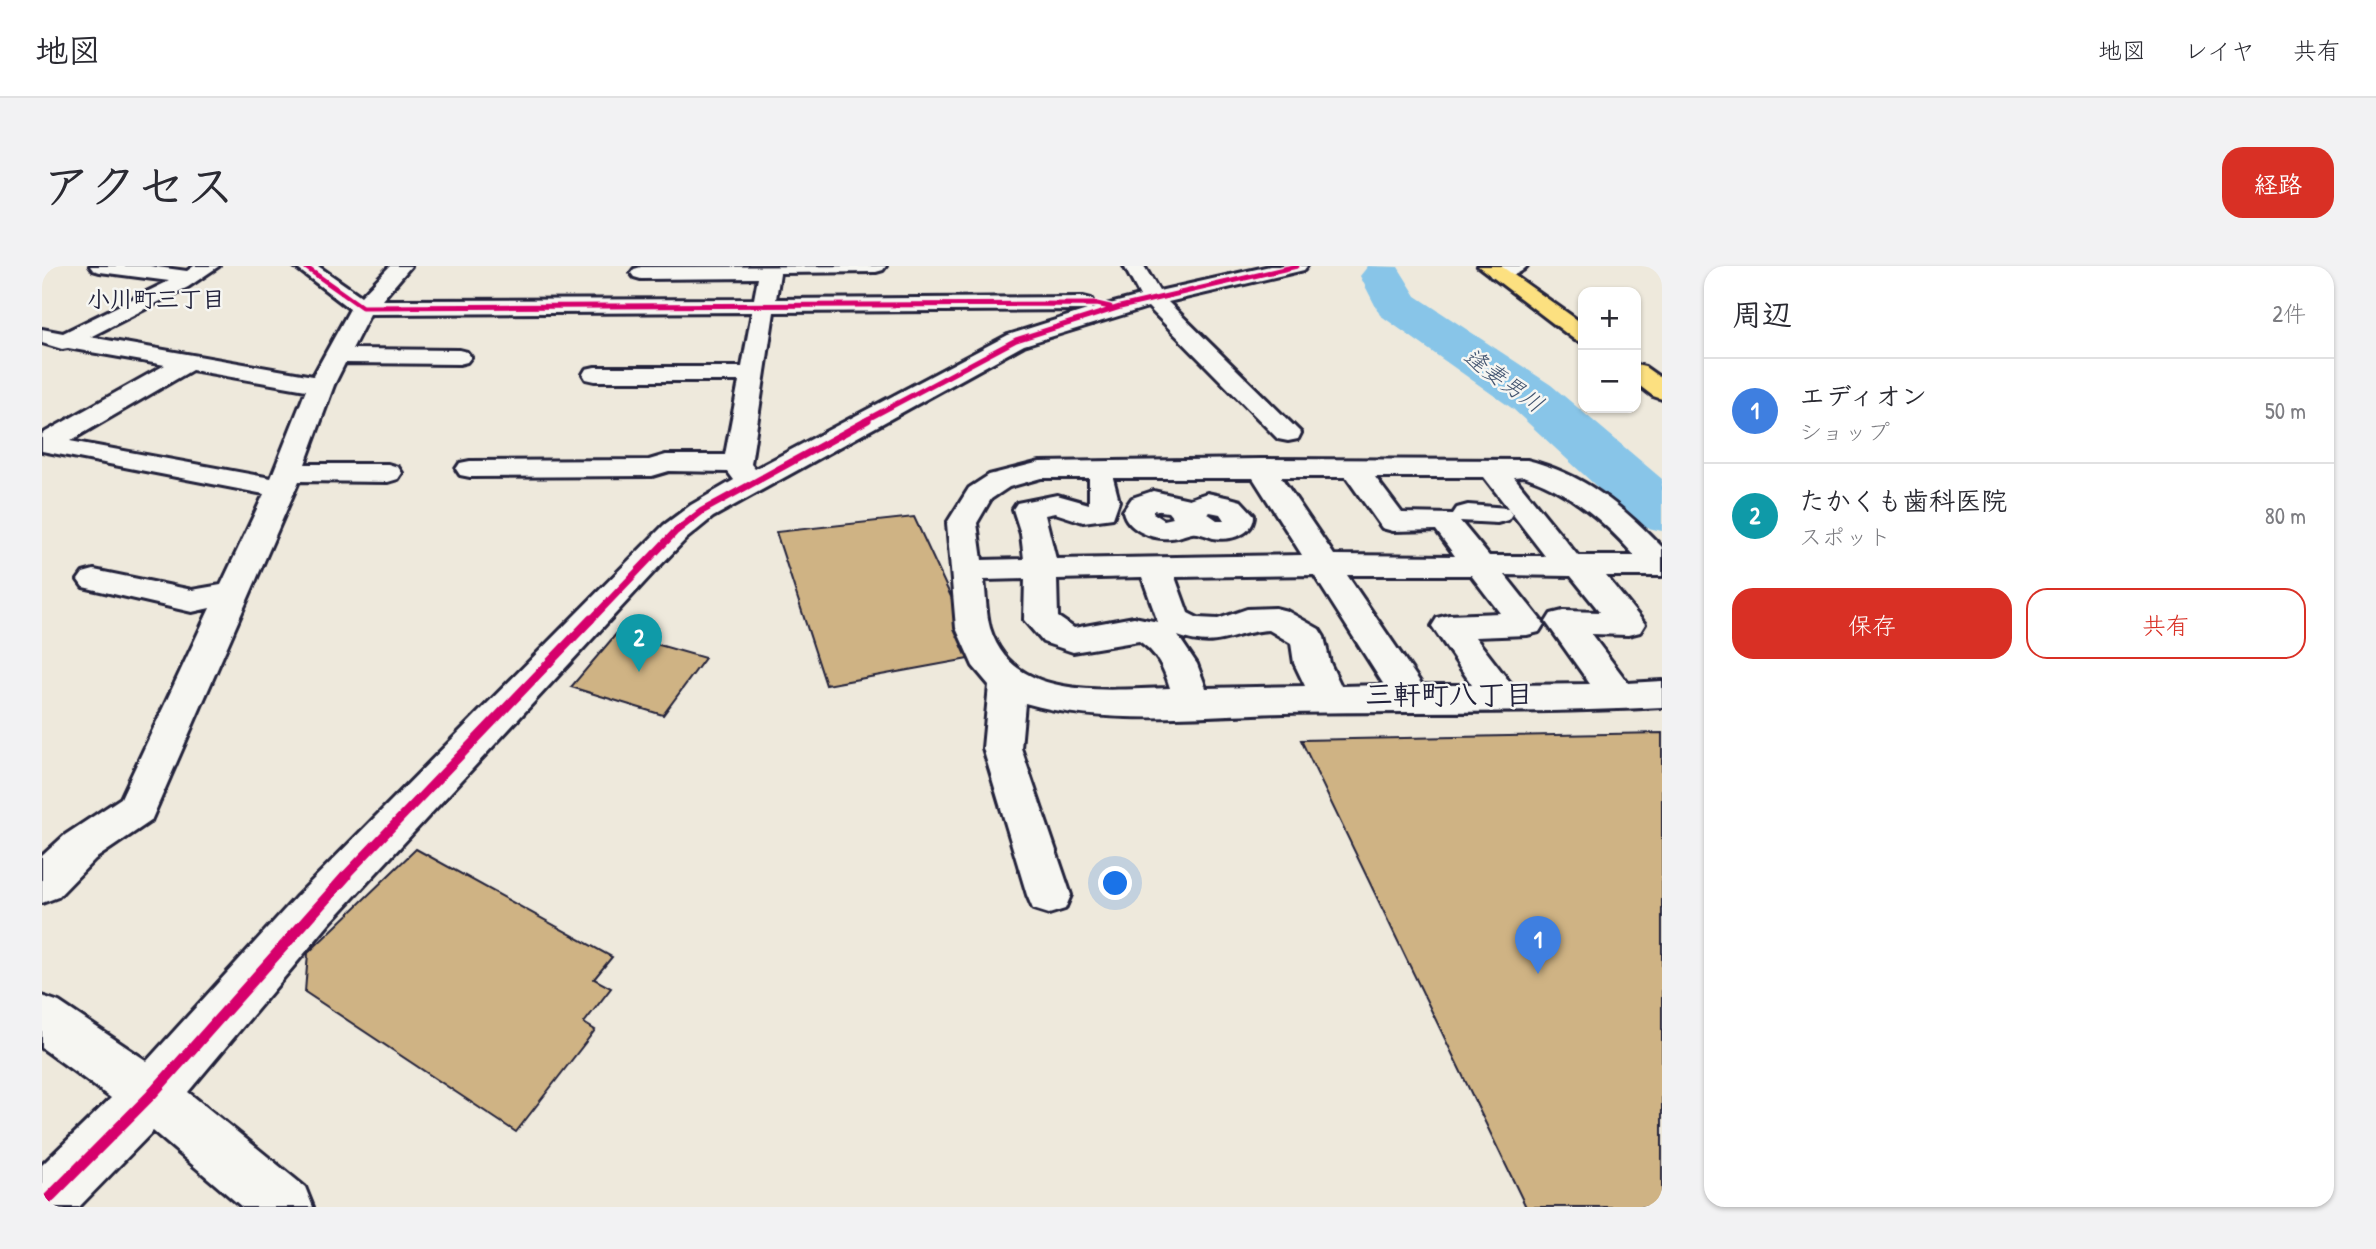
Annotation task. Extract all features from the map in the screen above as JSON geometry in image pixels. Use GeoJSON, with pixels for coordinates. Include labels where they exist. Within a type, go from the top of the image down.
{"type":"FeatureCollection","features":[{"type":"Feature","properties":{"kind":"highway"},"geometry":{"type":"LineString","coordinates":[[1501,268],[1578,330]]}},
{"type":"Feature","properties":{"kind":"highway"},"geometry":{"type":"LineString","coordinates":[[1641,376],[1662,391]]}},
{"type":"Feature","properties":{"kind":"street"},"geometry":{"type":"LineString","coordinates":[[100,266],[188,277]]}},
{"type":"Feature","properties":{"kind":"street"},"geometry":{"type":"LineString","coordinates":[[42,352],[181,283],[209,266]]}},
{"type":"Feature","properties":{"kind":"street"},"geometry":{"type":"LineString","coordinates":[[304,266],[362,307],[1097,304],[1116,309]]}},
{"type":"Feature","properties":{"kind":"street"},"geometry":{"type":"LineString","coordinates":[[42,884],[80,847],[136,809],[284,481],[328,371],[362,307],[386,285],[401,266]]}},
{"type":"Feature","properties":{"kind":"street"},"geometry":{"type":"LineString","coordinates":[[641,273],[876,266]]}},
{"type":"Feature","properties":{"kind":"street"},"geometry":{"type":"LineString","coordinates":[[1134,266],[1153,300],[1288,433]]}},
{"type":"Feature","properties":{"kind":"street"},"geometry":{"type":"LineString","coordinates":[[42,1205],[151,1096],[313,910],[649,559],[744,473],[1016,340],[1052,326],[1153,300],[1219,274],[1297,266]]}},
{"type":"Feature","properties":{"kind":"street"},"geometry":{"type":"LineString","coordinates":[[744,473],[752,374],[770,268]]}},
{"type":"Feature","properties":{"kind":"street"},"geometry":{"type":"LineString","coordinates":[[42,336],[189,362],[328,371],[459,357]]}},
{"type":"Feature","properties":{"kind":"street"},"geometry":{"type":"LineString","coordinates":[[189,362],[45,444],[284,481],[388,473]]}},
{"type":"Feature","properties":{"kind":"street"},"geometry":{"type":"LineString","coordinates":[[595,374],[752,374]]}},
{"type":"Feature","properties":{"kind":"street"},"geometry":{"type":"LineString","coordinates":[[470,470],[652,468],[666,463],[744,473]]}},
{"type":"Feature","properties":{"kind":"street"},"geometry":{"type":"LineString","coordinates":[[1430,466],[1511,514],[1574,566],[1628,624],[1563,622],[1619,697]]}},
{"type":"Feature","properties":{"kind":"street"},"geometry":{"type":"LineString","coordinates":[[1662,566],[1595,498],[1559,478],[1527,468],[1430,466],[1040,470],[999,481],[979,494],[962,523],[973,628],[991,666],[1008,681],[1030,692],[1087,703],[1619,697],[1662,694]]}},
{"type":"Feature","properties":{"kind":"street"},"geometry":{"type":"LineString","coordinates":[[1260,467],[1411,698]]}},
{"type":"Feature","properties":{"kind":"street"},"geometry":{"type":"LineString","coordinates":[[1353,467],[1393,522],[1444,521],[1494,566],[1527,624],[1450,626],[1501,698]]}},
{"type":"Feature","properties":{"kind":"street"},"geometry":{"type":"LineString","coordinates":[[1490,467],[1511,514],[1494,566]]}},
{"type":"Feature","properties":{"kind":"street"},"geometry":{"type":"LineString","coordinates":[[1101,481],[1104,501],[1102,512],[1083,513],[1057,504],[1028,509],[1034,520],[1041,570],[1041,620],[1056,635],[1077,640],[1101,638],[1117,629],[1145,629],[1161,641],[1178,660],[1192,700]]}},
{"type":"Feature","properties":{"kind":"street"},"geometry":{"type":"LineString","coordinates":[[1190,567],[1184,519],[1221,529],[1239,524],[1239,515],[1290,514]]}},
{"type":"Feature","properties":{"kind":"street"},"geometry":{"type":"LineString","coordinates":[[966,570],[1324,565],[1662,566]]}},
{"type":"Feature","properties":{"kind":"street"},"geometry":{"type":"LineString","coordinates":[[1155,569],[1173,619],[1192,629],[1221,631],[1247,620],[1275,619],[1307,637],[1312,663],[1330,700]]}},
{"type":"Feature","properties":{"kind":"street"},"geometry":{"type":"LineString","coordinates":[[94,580],[192,601],[232,594]]}},
{"type":"Feature","properties":{"kind":"street"},"geometry":{"type":"LineString","coordinates":[[1008,681],[1002,748],[1049,895]]}},
{"type":"Feature","properties":{"kind":"street"},"geometry":{"type":"LineString","coordinates":[[42,1019],[151,1096],[285,1207]]}},
{"type":"Feature","properties":{"kind":"building"},"geometry":{"type":"Polygon","coordinates":[[[914,517],[979,657],[826,685],[776,532],[914,517]]]}},
{"type":"Feature","properties":{"kind":"building"},"geometry":{"type":"Polygon","coordinates":[[[617,633],[705,658],[663,715],[571,687],[617,633]]]}},
{"type":"Feature","properties":{"kind":"building"},"geometry":{"type":"Polygon","coordinates":[[[1662,733],[1662,1207],[1526,1207],[1301,740],[1662,733]]]}},
{"type":"Feature","properties":{"kind":"building"},"geometry":{"type":"Polygon","coordinates":[[[416,849],[612,957],[594,979],[611,988],[584,1023],[595,1030],[516,1132],[305,992],[308,953],[416,849]]]}},
{"type":"Feature","properties":{"kind":"waterway","name":"逢妻男川"},"geometry":{"type":"LineString","coordinates":[[1382,276],[1397,305],[1532,397],[1662,512]]}},
{"type":"Feature","properties":{"kind":"cycle path"},"geometry":{"type":"LineString","coordinates":[[304,266],[362,307],[1097,304],[1110,307]]}},
{"type":"Feature","properties":{"kind":"cycle path"},"geometry":{"type":"LineString","coordinates":[[42,1205],[151,1095],[313,910],[675,532],[702,511],[1016,340],[1120,307],[1297,266]]}},
{"type":"Feature","properties":{"kind":"place","name":"たかくも歯科医院"},"geometry":{"type":"Point","coordinates":[639,672]}},
{"type":"Feature","properties":{"kind":"place","name":"エディオン"},"geometry":{"type":"Point","coordinates":[1538,974]}},
{"type":"Feature","properties":{"kind":"district","name":"小川町三丁目"},"geometry":{"type":"Point","coordinates":[156,299]}},
{"type":"Feature","properties":{"kind":"district","name":"三軒町八丁目"},"geometry":{"type":"Point","coordinates":[1449,694]}}]}
